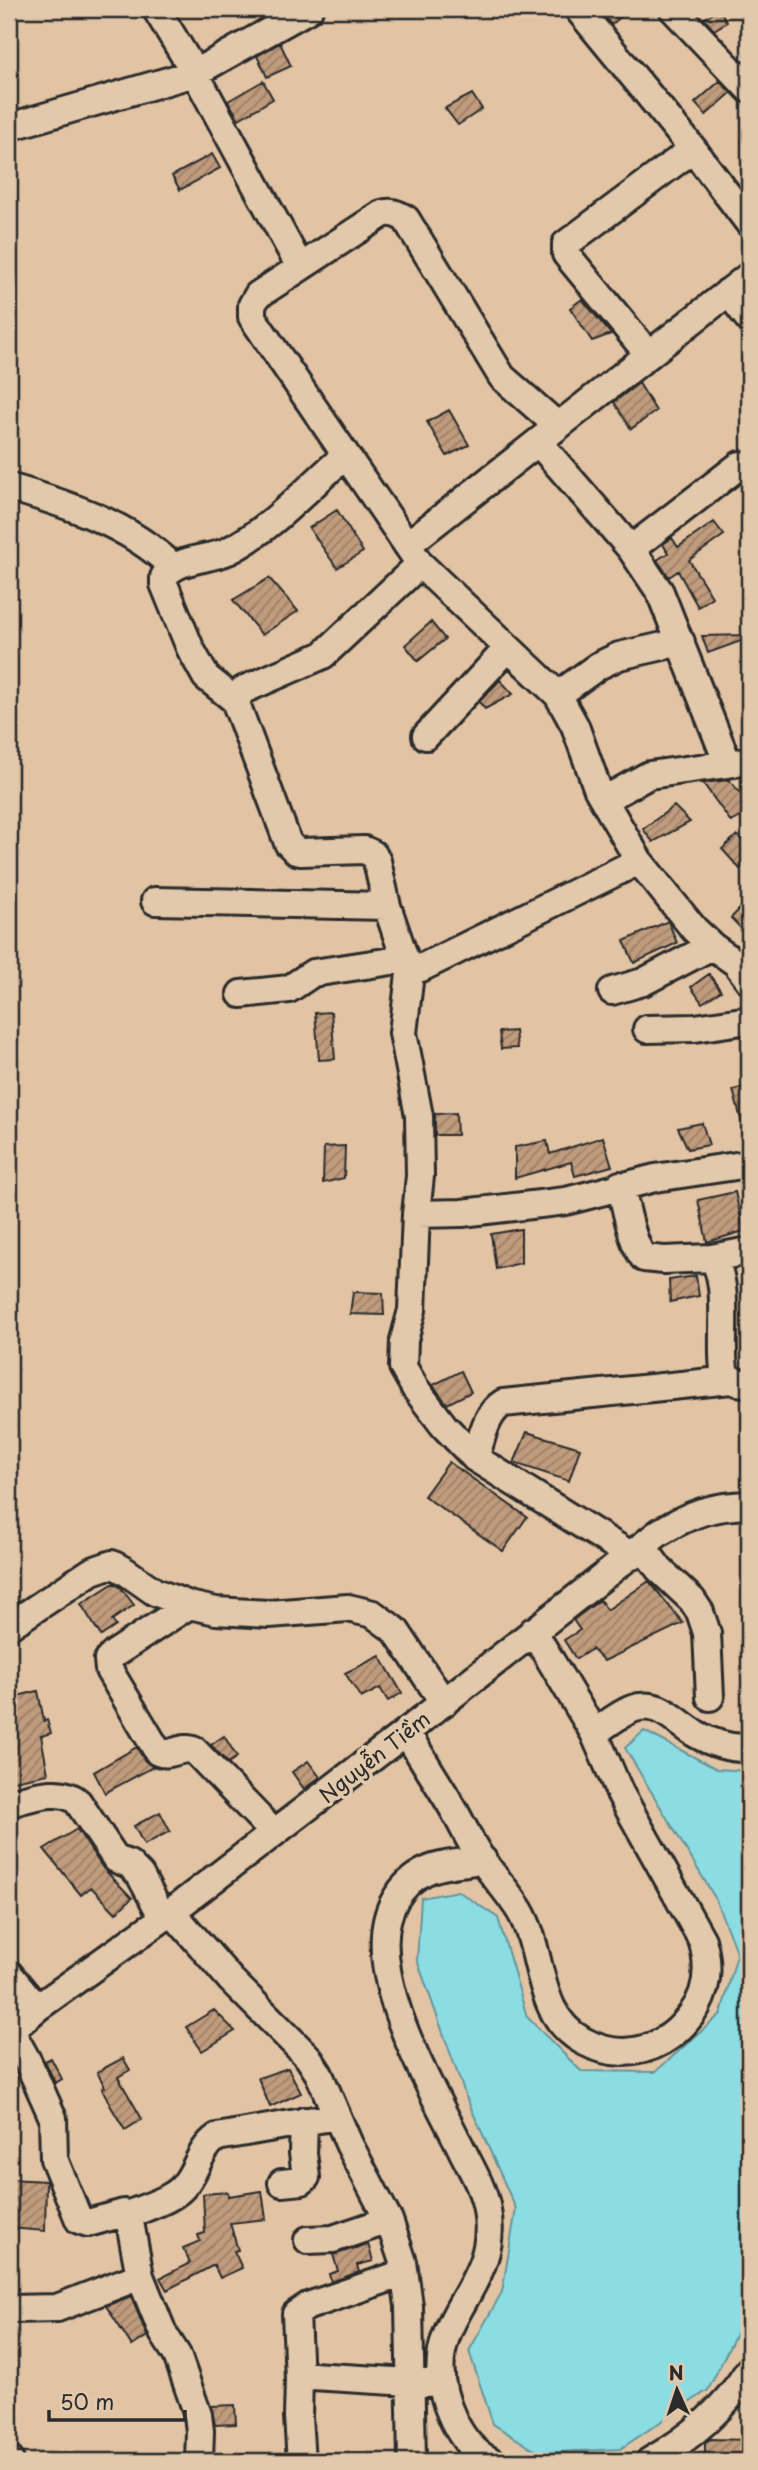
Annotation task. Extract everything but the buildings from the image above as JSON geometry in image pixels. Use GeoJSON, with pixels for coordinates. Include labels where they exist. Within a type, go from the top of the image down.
{"type":"FeatureCollection","features":[{"type":"Feature","properties":{"kind":"street"},"geometry":{"type":"LineString","coordinates":[[156,9],[195,73],[300,267]]}},
{"type":"Feature","properties":{"kind":"street"},"geometry":{"type":"LineString","coordinates":[[9,128],[195,73],[309,9]]}},
{"type":"Feature","properties":{"kind":"street"},"geometry":{"type":"LineString","coordinates":[[578,9],[693,149],[749,223]]}},
{"type":"Feature","properties":{"kind":"street"},"geometry":{"type":"LineString","coordinates":[[673,9],[749,89]]}},
{"type":"Feature","properties":{"kind":"street"},"geometry":{"type":"LineString","coordinates":[[649,355],[566,254],[565,249],[571,240],[693,149]]}},
{"type":"Feature","properties":{"kind":"street"},"geometry":{"type":"LineString","coordinates":[[604,800],[649,775],[739,763],[660,592],[548,434],[502,377],[405,219],[392,212],[382,214],[258,295],[252,305],[252,317],[413,555],[558,695],[575,726],[604,800],[639,861],[694,929],[736,963],[749,980]]}},
{"type":"Feature","properties":{"kind":"street"},"geometry":{"type":"LineString","coordinates":[[237,702],[243,690],[323,655],[413,555],[548,434],[749,276]]}},
{"type":"Feature","properties":{"kind":"street"},"geometry":{"type":"LineString","coordinates":[[728,292],[749,318]]}},
{"type":"Feature","properties":{"kind":"street"},"geometry":{"type":"LineString","coordinates":[[346,455],[259,532],[226,551],[173,567],[166,574],[164,584],[190,648],[206,677],[237,702],[288,844],[301,852],[364,849],[370,852],[377,861],[387,906],[408,962],[403,1033],[419,1116],[420,1176],[412,1310],[404,1340],[403,1367],[415,1388],[444,1426],[475,1458],[637,1551],[692,1600],[700,1612],[707,1633],[710,1697]]}},
{"type":"Feature","properties":{"kind":"street"},"geometry":{"type":"LineString","coordinates":[[631,549],[740,465]]}},
{"type":"Feature","properties":{"kind":"street"},"geometry":{"type":"LineString","coordinates":[[9,487],[107,522],[142,543],[173,567]]}},
{"type":"Feature","properties":{"kind":"street"},"geometry":{"type":"LineString","coordinates":[[558,695],[598,666],[619,656],[681,642]]}},
{"type":"Feature","properties":{"kind":"street"},"geometry":{"type":"LineString","coordinates":[[426,736],[508,648]]}},
{"type":"Feature","properties":{"kind":"street"},"geometry":{"type":"LineString","coordinates":[[241,994],[289,989],[313,973],[408,962],[426,967],[639,861]]}},
{"type":"Feature","properties":{"kind":"street"},"geometry":{"type":"LineString","coordinates":[[155,901],[387,906]]}},
{"type":"Feature","properties":{"kind":"street"},"geometry":{"type":"LineString","coordinates":[[612,991],[643,982],[712,946]]}},
{"type":"Feature","properties":{"kind":"street"},"geometry":{"type":"LineString","coordinates":[[647,1029],[695,1028],[749,1020]]}},
{"type":"Feature","properties":{"kind":"street"},"geometry":{"type":"LineString","coordinates":[[416,1214],[462,1213],[566,1201],[620,1185],[749,1164]]}},
{"type":"Feature","properties":{"kind":"street"},"geometry":{"type":"LineString","coordinates":[[620,1185],[639,1251],[644,1258],[711,1258],[749,1251]]}},
{"type":"Feature","properties":{"kind":"street"},"geometry":{"type":"LineString","coordinates":[[711,1258],[716,1263],[720,1281],[723,1368],[725,1376],[740,1382]]}},
{"type":"Feature","properties":{"kind":"street"},"geometry":{"type":"LineString","coordinates":[[475,1458],[488,1419],[503,1403],[740,1382]]}},
{"type":"Feature","properties":{"kind":"street","name":"Nguyễn Tiềm"},"geometry":{"type":"LineString","coordinates":[[10,2032],[37,2008],[167,1915],[444,1703],[660,1532],[695,1513],[715,1507],[749,1505]]}},
{"type":"Feature","properties":{"kind":"street"},"geometry":{"type":"LineString","coordinates":[[9,1626],[105,1565],[118,1567],[156,1592],[190,1605],[216,1611],[248,1614],[348,1608],[373,1614],[396,1631],[444,1703]]}},
{"type":"Feature","properties":{"kind":"street"},"geometry":{"type":"LineString","coordinates":[[190,1605],[114,1654],[108,1660],[109,1670],[158,1752],[163,1754],[185,1748],[195,1751],[274,1833]]}},
{"type":"Feature","properties":{"kind":"street"},"geometry":{"type":"LineString","coordinates":[[406,1732],[482,1860],[505,1887],[522,1915],[550,2007],[561,2024],[590,2045],[615,2051],[651,2047],[683,2026],[696,2008],[705,1987],[705,1952],[702,1940],[620,1793],[594,1732],[533,1631]]}},
{"type":"Feature","properties":{"kind":"street"},"geometry":{"type":"LineString","coordinates":[[594,1732],[631,1709],[648,1707],[667,1711],[690,1730],[713,1742],[749,1748]]}},
{"type":"Feature","properties":{"kind":"street"},"geometry":{"type":"LineString","coordinates":[[9,1803],[54,1794],[71,1796],[78,1802],[116,1859],[129,1864],[140,1875],[167,1915],[308,2057],[319,2074],[349,2144],[396,2237],[409,2306],[412,2461]]}},
{"type":"Feature","properties":{"kind":"street"},"geometry":{"type":"LineString","coordinates":[[482,1860],[441,1866],[418,1875],[391,1907],[385,1933],[389,1978],[401,2024],[476,2179],[487,2210],[489,2236],[486,2254],[477,2278],[448,2328],[440,2361],[440,2383],[457,2428],[469,2444],[491,2461]]}},
{"type":"Feature","properties":{"kind":"street"},"geometry":{"type":"LineString","coordinates":[[9,1973],[37,2008]]}},
{"type":"Feature","properties":{"kind":"street"},"geometry":{"type":"LineString","coordinates":[[10,2032],[29,2064],[53,2118],[54,2159],[79,2220],[88,2223],[118,2213],[127,2215],[180,2190],[187,2183],[204,2148],[217,2137],[337,2116]]}},
{"type":"Feature","properties":{"kind":"street"},"geometry":{"type":"LineString","coordinates":[[282,2183],[302,2181],[306,2177],[303,2153],[304,2121]]}},
{"type":"Feature","properties":{"kind":"street"},"geometry":{"type":"LineString","coordinates":[[127,2215],[131,2222],[140,2276],[163,2333],[177,2355],[194,2402],[200,2431],[199,2461]]}},
{"type":"Feature","properties":{"kind":"street"},"geometry":{"type":"LineString","coordinates":[[307,2240],[333,2239],[389,2220]]}},
{"type":"Feature","properties":{"kind":"street"},"geometry":{"type":"LineString","coordinates":[[301,2461],[296,2314],[308,2306],[404,2273]]}},
{"type":"Feature","properties":{"kind":"street"},"geometry":{"type":"LineString","coordinates":[[9,2309],[57,2308],[140,2276]]}},
{"type":"Feature","properties":{"kind":"street"},"geometry":{"type":"LineString","coordinates":[[650,2461],[681,2444],[704,2426],[749,2370]]}},
{"type":"Feature","properties":{"kind":"street"},"geometry":{"type":"LineString","coordinates":[[299,2379],[312,2376],[440,2383]]}},
{"type":"Feature","properties":{"kind":"water"},"geometry":{"type":"Polygon","coordinates":[[[644,1731],[717,1769],[749,1771],[749,2211],[745,2316],[708,2390],[620,2449],[539,2453],[493,2424],[469,2351],[502,2292],[516,2209],[466,2097],[417,1960],[421,1898],[458,1891],[498,1918],[527,2017],[581,2071],[655,2072],[721,2014],[737,1954],[715,1898],[625,1748],[644,1731]]]}}]}
